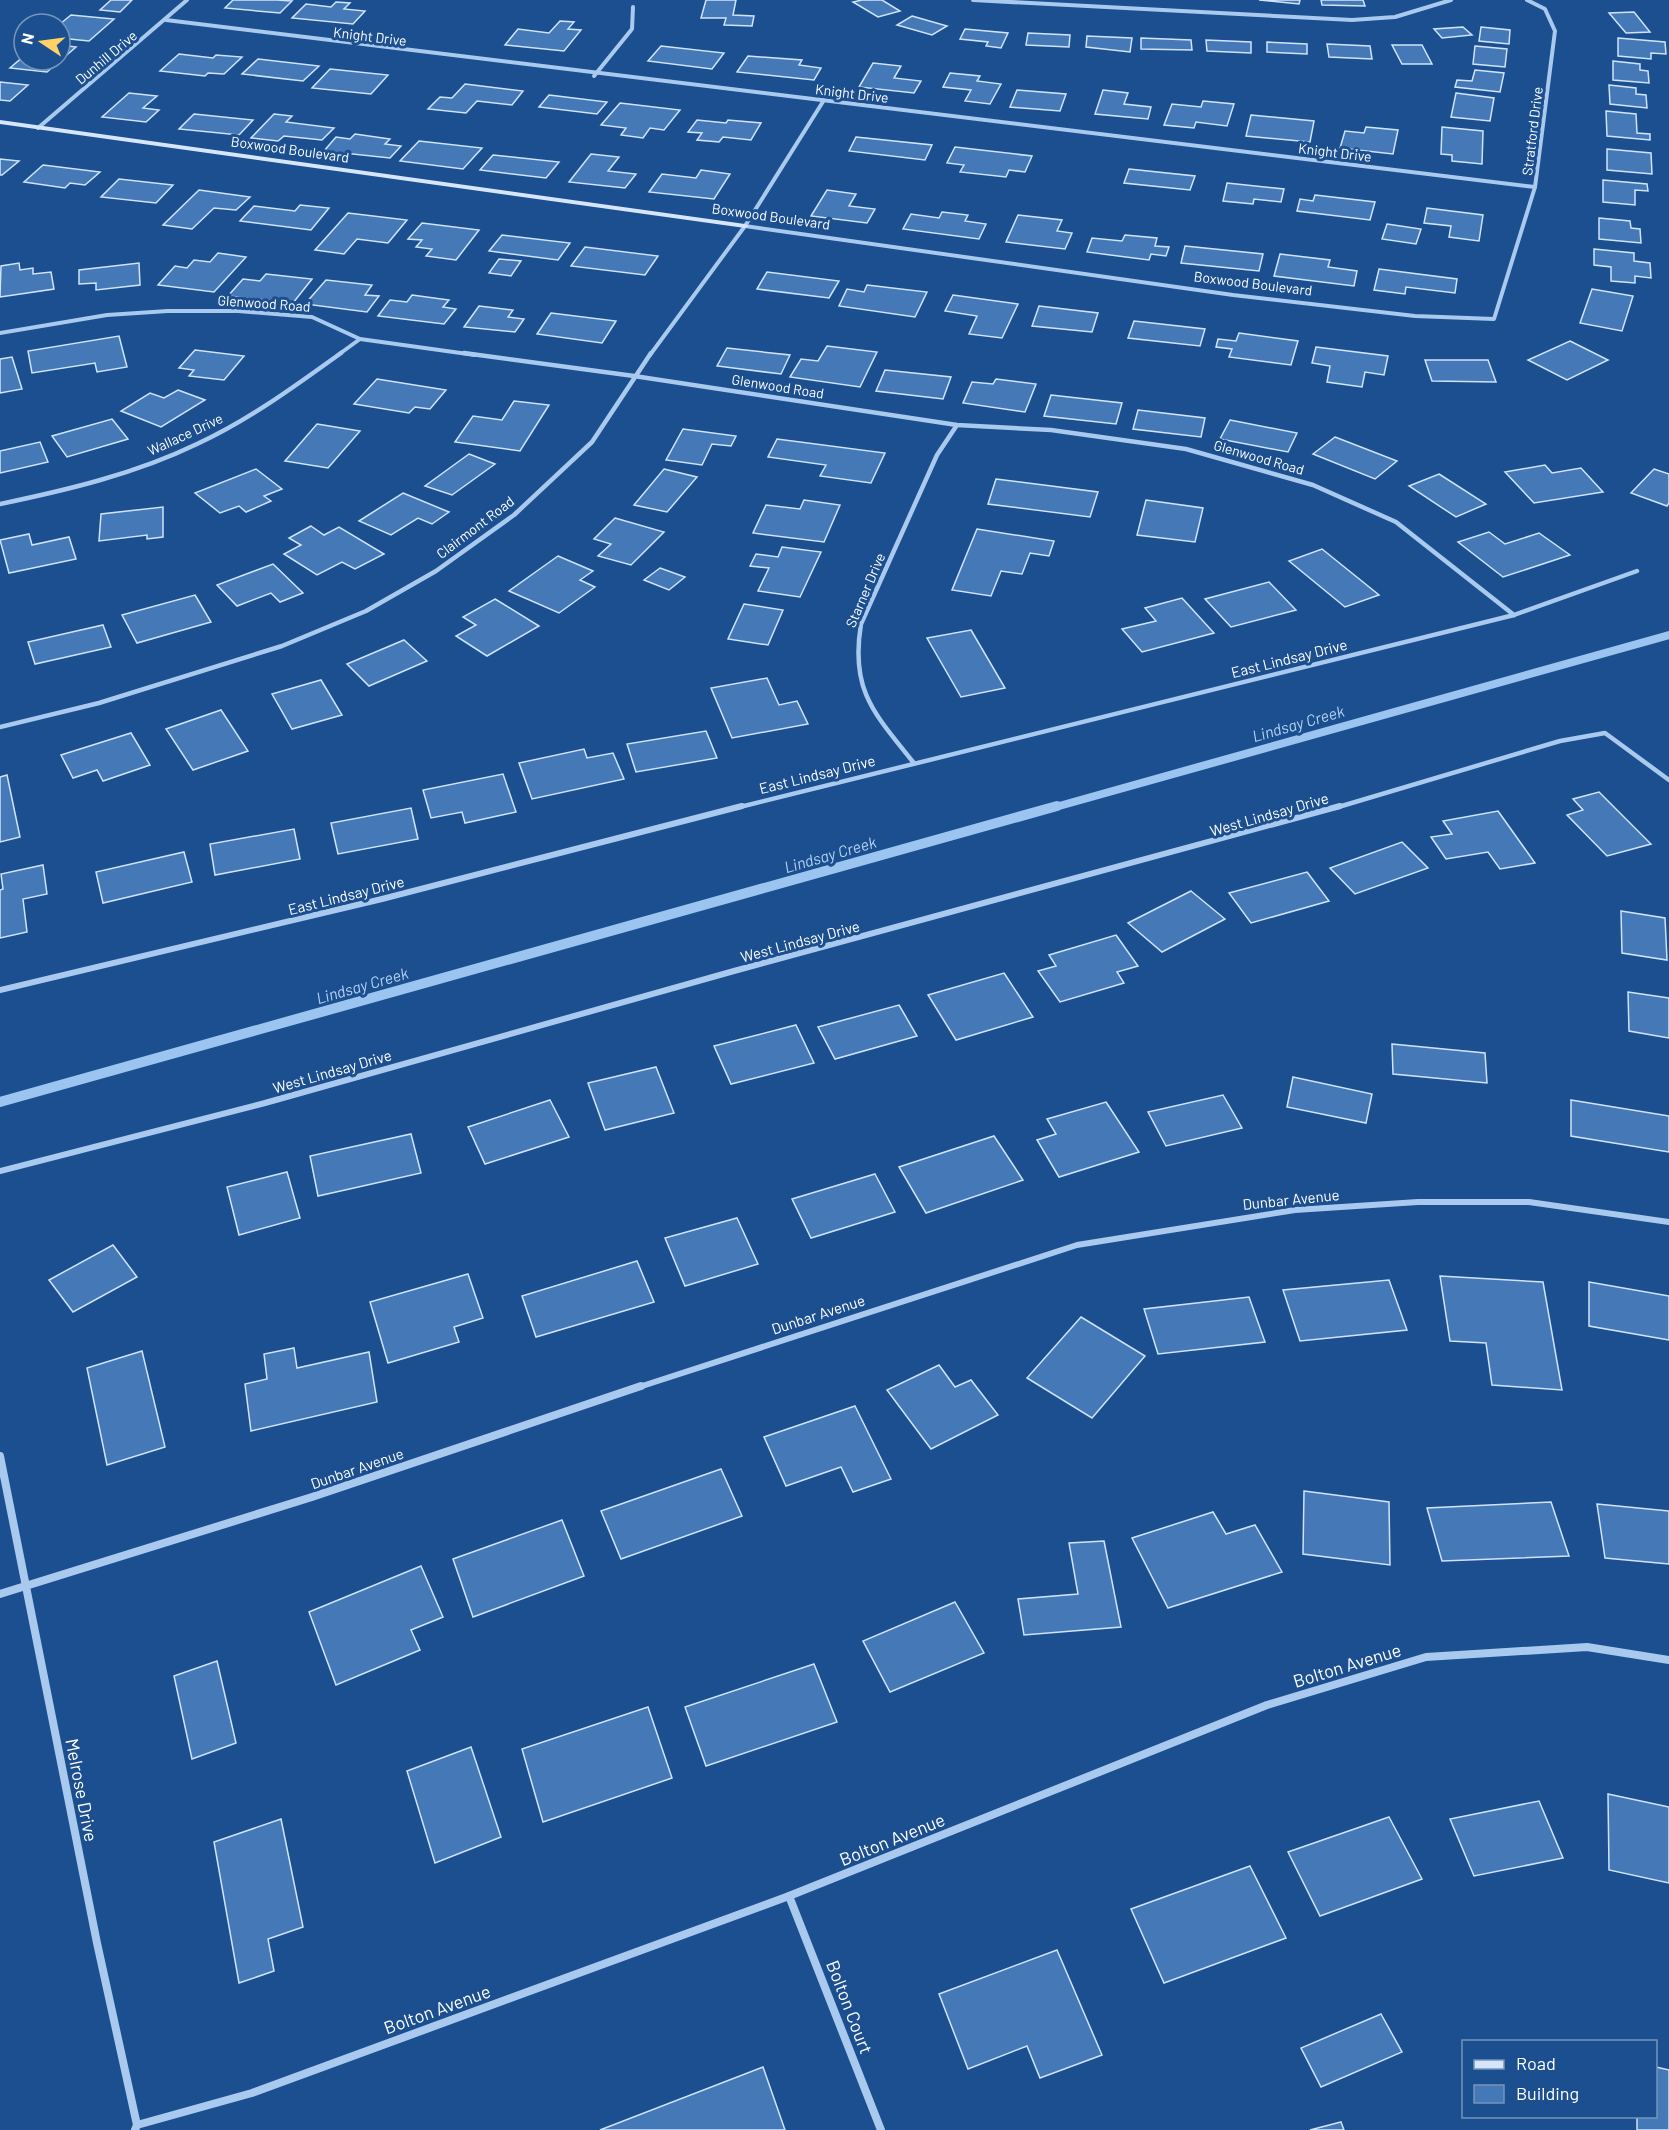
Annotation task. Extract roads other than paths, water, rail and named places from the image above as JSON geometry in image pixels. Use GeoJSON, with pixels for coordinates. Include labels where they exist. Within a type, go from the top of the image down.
{"type":"FeatureCollection","features":[{"type":"Feature","properties":{"kind":"street","name":"Dunhill Drive"},"geometry":{"type":"LineString","coordinates":[[38,128],[187,0]]}},
{"type":"Feature","properties":{"kind":"street"},"geometry":{"type":"LineString","coordinates":[[973,0],[1352,20],[1395,17],[1451,0]]}},
{"type":"Feature","properties":{"kind":"street"},"geometry":{"type":"LineString","coordinates":[[1154,9],[1155,0]]}},
{"type":"Feature","properties":{"kind":"street","name":"Stratford Drive"},"geometry":{"type":"LineString","coordinates":[[1509,275],[1535,187],[1555,31],[1545,9],[1527,0]]}},
{"type":"Feature","properties":{"kind":"street"},"geometry":{"type":"LineString","coordinates":[[594,76],[632,29],[633,7]]}},
{"type":"Feature","properties":{"kind":"street","name":"Knight Drive"},"geometry":{"type":"LineString","coordinates":[[166,20],[594,76],[824,100],[1535,187]]}},
{"type":"Feature","properties":{"kind":"street","name":"Clairmont Road"},"geometry":{"type":"LineString","coordinates":[[0,727],[99,703],[282,646],[366,611],[436,571],[514,515],[592,442],[634,376],[745,226],[824,100]]}},
{"type":"Feature","properties":{"kind":"street","name":"Boxwood Boulevard"},"geometry":{"type":"LineString","coordinates":[[0,122],[1233,295],[1416,316],[1494,319],[1509,275]]}},
{"type":"Feature","properties":{"kind":"street","name":"Glenwood Road"},"geometry":{"type":"LineString","coordinates":[[0,333],[106,315],[168,311],[238,311],[312,317],[360,339],[634,376],[957,425],[1051,430],[1186,449],[1313,485],[1396,522],[1514,615]]}},
{"type":"Feature","properties":{"kind":"street","name":"Wallace Drive"},"geometry":{"type":"LineString","coordinates":[[0,504],[120,474],[172,456],[217,434],[283,394],[360,339]]}},
{"type":"Feature","properties":{"kind":"street","name":"Starner Drive"},"geometry":{"type":"LineString","coordinates":[[913,762],[867,702],[857,672],[856,647],[861,624],[937,455],[957,425]]}},
{"type":"Feature","properties":{"kind":"street","name":"East Lindsay Drive"},"geometry":{"type":"LineString","coordinates":[[0,990],[393,896],[913,762],[1514,615],[1637,571]]}},
{"type":"Feature","properties":{"kind":"street","name":"West Lindsay Drive"},"geometry":{"type":"LineString","coordinates":[[0,1171],[265,1102],[734,971],[1100,873],[1402,789],[1560,741],[1605,733],[1669,780]]}},
{"type":"Feature","properties":{"kind":"street","name":"Dunbar Avenue"},"geometry":{"type":"LineString","coordinates":[[0,1594],[312,1497],[699,1367],[1077,1245],[1295,1210],[1418,1202],[1529,1203],[1669,1222]]}},
{"type":"Feature","properties":{"kind":"street","name":"Melrose Drive"},"geometry":{"type":"LineString","coordinates":[[0,1456],[136,2128]]}},
{"type":"Feature","properties":{"kind":"street","name":"Bolton Avenue"},"geometry":{"type":"LineString","coordinates":[[136,2128],[252,2093],[789,1896],[1267,1705],[1426,1657],[1587,1647],[1669,1660]]}},
{"type":"Feature","properties":{"kind":"street","name":"Bolton Court"},"geometry":{"type":"LineString","coordinates":[[789,1896],[881,2130]]}},
{"type":"Feature","properties":{"kind":"waterway","name":"Lindsay Creek"},"geometry":{"type":"LineString","coordinates":[[1052,808],[1669,635]]}},
{"type":"Feature","properties":{"kind":"waterway","name":"Lindsay Creek"},"geometry":{"type":"LineString","coordinates":[[0,1102],[1057,806]]}}]}
